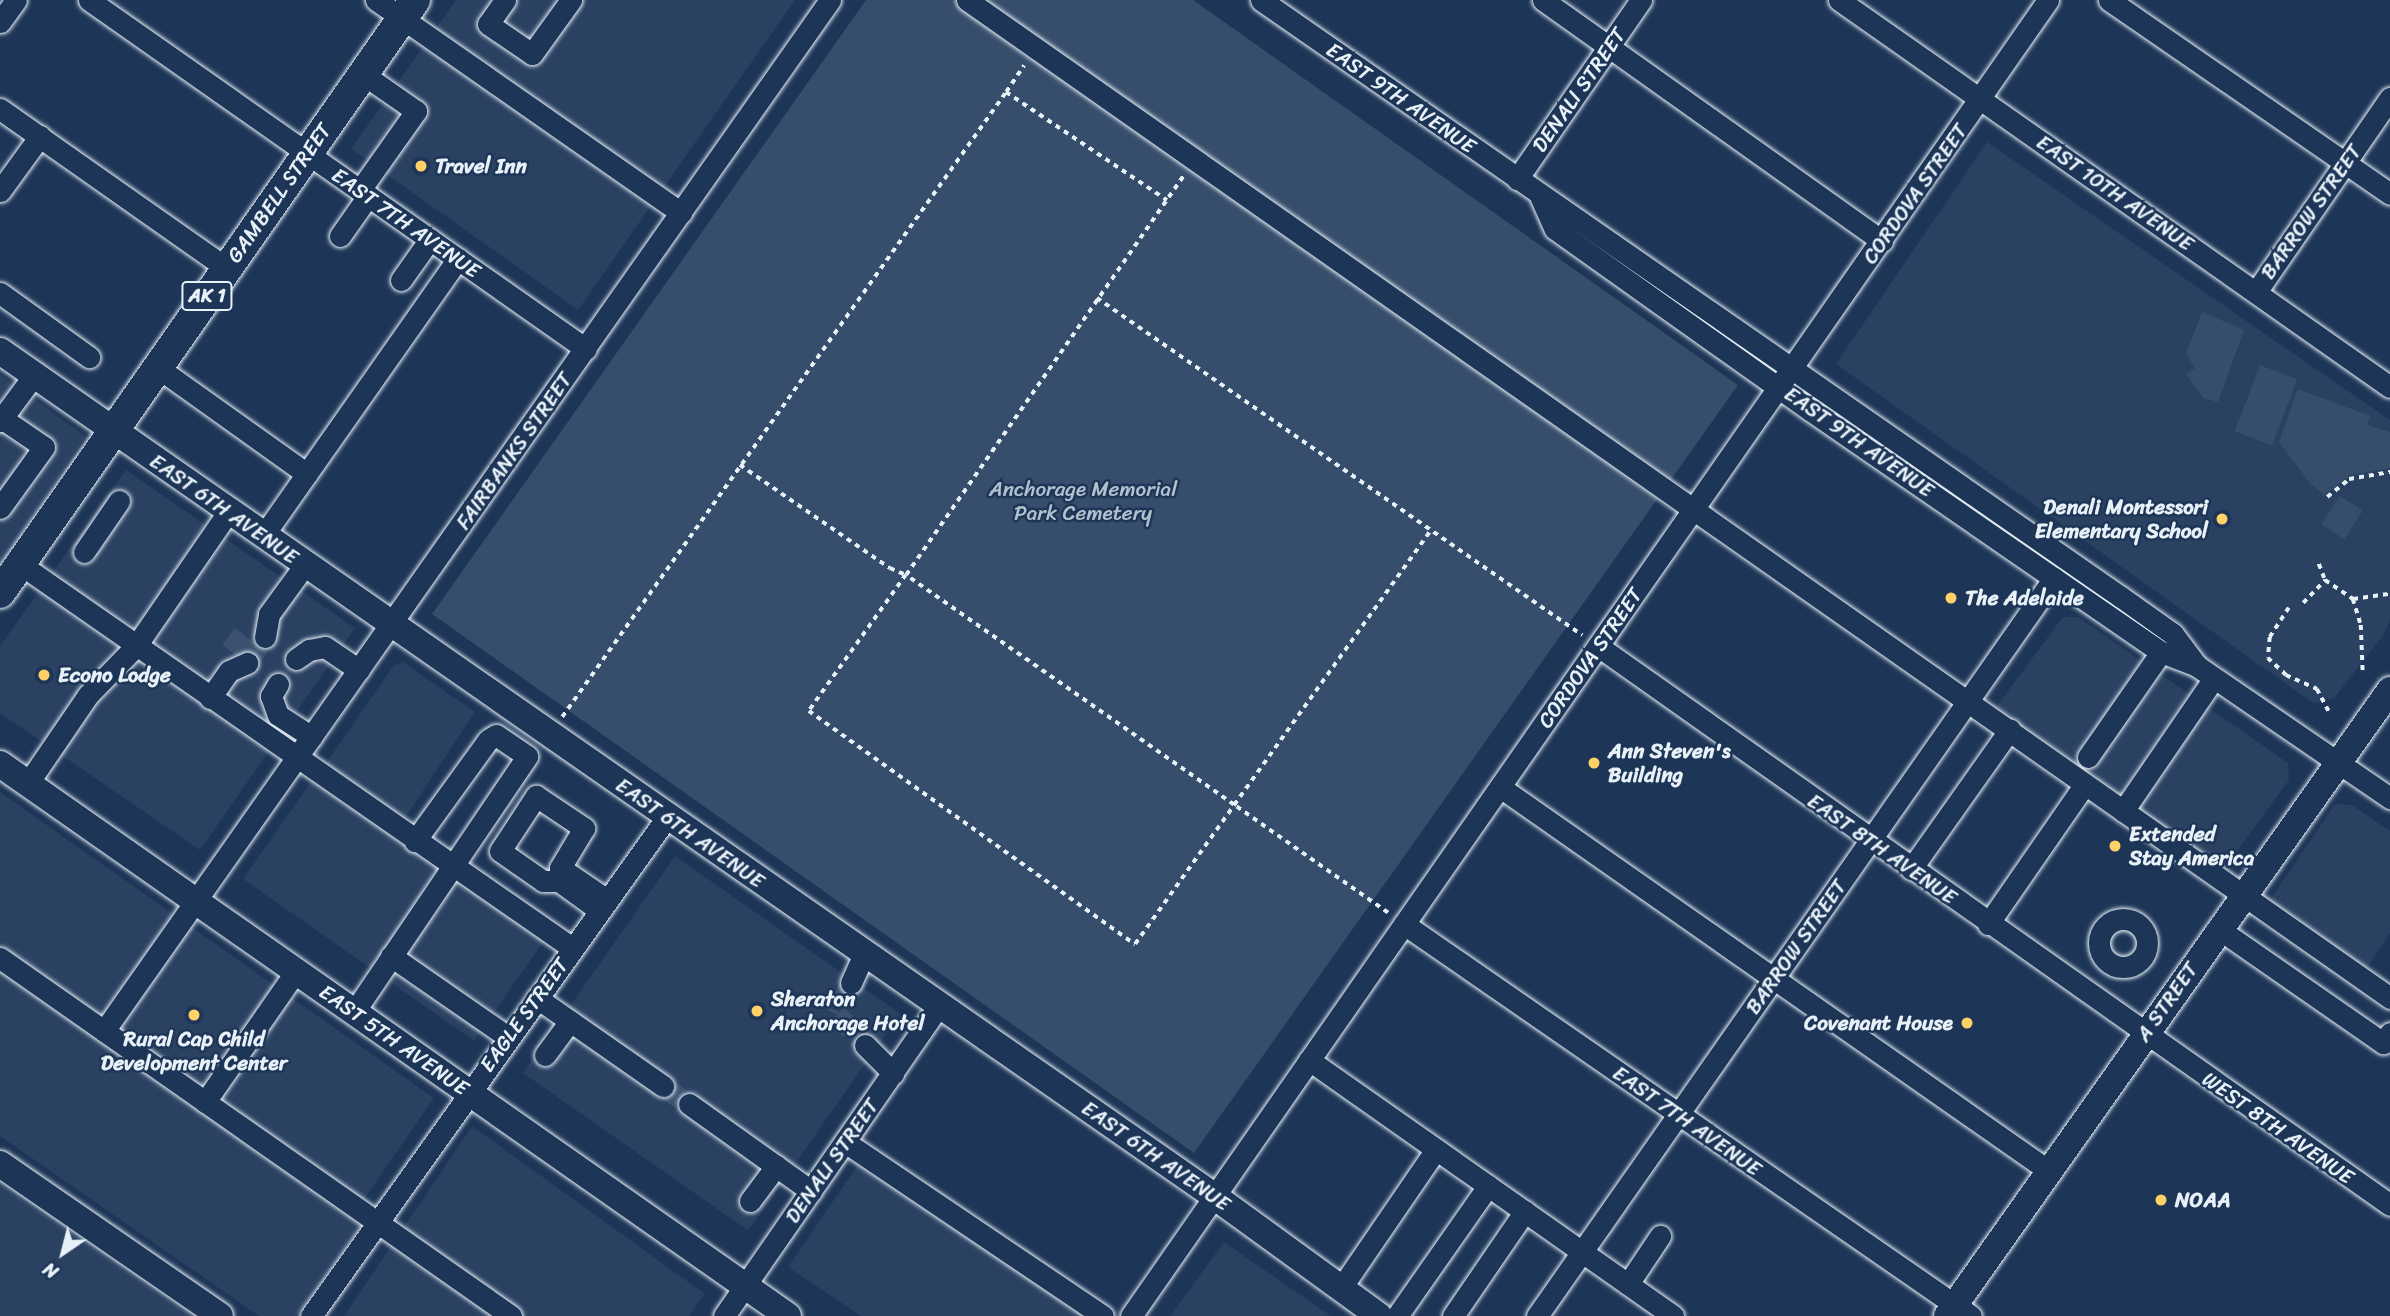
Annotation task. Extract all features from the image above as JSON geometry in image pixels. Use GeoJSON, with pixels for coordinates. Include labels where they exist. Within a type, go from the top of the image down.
{"type":"FeatureCollection","features":[{"type":"Feature","properties":{"kind":"highway","name":"GAMBELL STREET"},"geometry":{"type":"LineString","coordinates":[[0,593],[409,9]]}},
{"type":"Feature","properties":{"kind":"main road","name":"EAST 6TH AVENUE"},"geometry":{"type":"LineString","coordinates":[[0,351],[304,566],[1214,1196],[1379,1316]]}},
{"type":"Feature","properties":{"kind":"main road","name":"A STREET"},"geometry":{"type":"LineString","coordinates":[[1958,1312],[2049,1171],[2242,895],[2390,690]]}},
{"type":"Feature","properties":{"kind":"main road","name":"EAST 5TH AVENUE"},"geometry":{"type":"LineString","coordinates":[[0,764],[788,1316]]}},
{"type":"Feature","properties":{"kind":"main road"},"geometry":{"type":"LineString","coordinates":[[0,1164],[220,1316]]}},
{"type":"Feature","properties":{"kind":"street"},"geometry":{"type":"LineString","coordinates":[[0,22],[16,0]]}},
{"type":"Feature","properties":{"kind":"street","name":"EAST 7TH AVENUE"},"geometry":{"type":"LineString","coordinates":[[89,0],[586,349]]}},
{"type":"Feature","properties":{"kind":"street"},"geometry":{"type":"LineString","coordinates":[[376,0],[409,9],[681,213]]}},
{"type":"Feature","properties":{"kind":"street"},"geometry":{"type":"LineString","coordinates":[[505,0],[488,23],[532,54],[571,0]]}},
{"type":"Feature","properties":{"kind":"street","name":"FAIRBANKS STREET"},"geometry":{"type":"LineString","coordinates":[[104,1031],[830,0]]}},
{"type":"Feature","properties":{"kind":"street"},"geometry":{"type":"LineString","coordinates":[[967,0],[1968,699],[2390,998]]}},
{"type":"Feature","properties":{"kind":"street","name":"EAST 9TH AVENUE"},"geometry":{"type":"LineString","coordinates":[[1261,0],[1540,196],[1558,203],[2173,634],[2206,672]]}},
{"type":"Feature","properties":{"kind":"street"},"geometry":{"type":"LineString","coordinates":[[1543,0],[1882,241]]}},
{"type":"Feature","properties":{"kind":"street","name":"DENALI STREET"},"geometry":{"type":"LineString","coordinates":[[1517,179],[1641,0]]}},
{"type":"Feature","properties":{"kind":"street","name":"EAST 10TH AVENUE"},"geometry":{"type":"LineString","coordinates":[[1839,0],[2390,387]]}},
{"type":"Feature","properties":{"kind":"street","name":"CORDOVA STREET"},"geometry":{"type":"LineString","coordinates":[[1131,1316],[1794,369],[2048,0]]}},
{"type":"Feature","properties":{"kind":"street"},"geometry":{"type":"LineString","coordinates":[[2109,0],[2390,194]]}},
{"type":"Feature","properties":{"kind":"street"},"geometry":{"type":"LineString","coordinates":[[340,236],[416,111],[363,74]]}},
{"type":"Feature","properties":{"kind":"street","name":"BARROW STREET"},"geometry":{"type":"LineString","coordinates":[[2256,292],[2390,98]]}},
{"type":"Feature","properties":{"kind":"street"},"geometry":{"type":"LineString","coordinates":[[0,110],[40,135],[226,268]]}},
{"type":"Feature","properties":{"kind":"street"},"geometry":{"type":"LineString","coordinates":[[0,191],[40,135]]}},
{"type":"Feature","properties":{"kind":"street","name":"EAST 9TH AVENUE"},"geometry":{"type":"LineString","coordinates":[[1540,196],[1555,229],[2161,652],[2206,672],[2390,798]]}},
{"type":"Feature","properties":{"kind":"street"},"geometry":{"type":"LineString","coordinates":[[401,280],[430,240]]}},
{"type":"Feature","properties":{"kind":"street"},"geometry":{"type":"LineString","coordinates":[[263,536],[458,259]]}},
{"type":"Feature","properties":{"kind":"street"},"geometry":{"type":"LineString","coordinates":[[0,293],[89,357]]}},
{"type":"Feature","properties":{"kind":"street"},"geometry":{"type":"LineString","coordinates":[[157,367],[307,474]]}},
{"type":"Feature","properties":{"kind":"street"},"geometry":{"type":"LineString","coordinates":[[0,508],[44,447],[1,419],[34,375]]}},
{"type":"Feature","properties":{"kind":"street"},"geometry":{"type":"LineString","coordinates":[[84,552],[119,501]]}},
{"type":"Feature","properties":{"kind":"street"},"geometry":{"type":"LineString","coordinates":[[28,783],[88,695],[136,646],[228,512]]}},
{"type":"Feature","properties":{"kind":"street"},"geometry":{"type":"LineString","coordinates":[[20,564],[296,759],[572,948]]}},
{"type":"Feature","properties":{"kind":"street"},"geometry":{"type":"LineString","coordinates":[[260,627],[304,566]]}},
{"type":"Feature","properties":{"kind":"street","name":"BARROW STREET"},"geometry":{"type":"LineString","coordinates":[[1537,1316],[2054,578]]}},
{"type":"Feature","properties":{"kind":"street","name":"EAST 8TH AVENUE"},"geometry":{"type":"LineString","coordinates":[[1598,646],[2166,1051]]}},
{"type":"Feature","properties":{"kind":"street"},"geometry":{"type":"LineString","coordinates":[[296,659],[309,650],[325,648],[359,670]]}},
{"type":"Feature","properties":{"kind":"street"},"geometry":{"type":"LineString","coordinates":[[2088,757],[2161,652]]}},
{"type":"Feature","properties":{"kind":"street"},"geometry":{"type":"LineString","coordinates":[[210,698],[236,661]]}},
{"type":"Feature","properties":{"kind":"street"},"geometry":{"type":"LineString","coordinates":[[2123,811],[2206,672]]}},
{"type":"Feature","properties":{"kind":"street"},"geometry":{"type":"LineString","coordinates":[[278,684],[271,696],[278,715],[312,737]]}},
{"type":"Feature","properties":{"kind":"street"},"geometry":{"type":"LineString","coordinates":[[1911,869],[2010,729]]}},
{"type":"Feature","properties":{"kind":"street"},"geometry":{"type":"LineString","coordinates":[[354,1012],[527,756],[496,734],[415,841]]}},
{"type":"Feature","properties":{"kind":"street"},"geometry":{"type":"LineString","coordinates":[[1988,924],[2085,784]]}},
{"type":"Feature","properties":{"kind":"street"},"geometry":{"type":"LineString","coordinates":[[1500,787],[2049,1171]]}},
{"type":"Feature","properties":{"kind":"street"},"geometry":{"type":"LineString","coordinates":[[537,796],[584,828],[560,868],[603,905],[559,881],[543,881],[500,851],[537,796]]}},
{"type":"Feature","properties":{"kind":"street","name":"EAGLE STREET"},"geometry":{"type":"LineString","coordinates":[[311,1316],[667,817]]}},
{"type":"Feature","properties":{"kind":"street","name":"EAST 7TH AVENUE"},"geometry":{"type":"LineString","coordinates":[[1404,924],[1958,1312]]}},
{"type":"Feature","properties":{"kind":"street"},"geometry":{"type":"LineString","coordinates":[[2219,929],[2383,1043],[2390,1033]]}},
{"type":"Feature","properties":{"kind":"street"},"geometry":{"type":"LineString","coordinates":[[851,983],[864,954]]}},
{"type":"Feature","properties":{"kind":"street"},"geometry":{"type":"LineString","coordinates":[[391,956],[508,1037]]}},
{"type":"Feature","properties":{"kind":"street"},"geometry":{"type":"LineString","coordinates":[[0,958],[511,1316]]}},
{"type":"Feature","properties":{"kind":"street"},"geometry":{"type":"LineString","coordinates":[[2089,996],[2111,963]]}},
{"type":"Feature","properties":{"kind":"street"},"geometry":{"type":"LineString","coordinates":[[205,1102],[296,971]]}},
{"type":"Feature","properties":{"kind":"street"},"geometry":{"type":"LineString","coordinates":[[537,998],[663,1086]]}},
{"type":"Feature","properties":{"kind":"street","name":"DENALI STREET"},"geometry":{"type":"LineString","coordinates":[[724,1316],[939,1006]]}},
{"type":"Feature","properties":{"kind":"street"},"geometry":{"type":"LineString","coordinates":[[545,1055],[570,1021]]}},
{"type":"Feature","properties":{"kind":"street"},"geometry":{"type":"LineString","coordinates":[[865,1045],[893,1073]]}},
{"type":"Feature","properties":{"kind":"street","name":"WEST 8TH AVENUE"},"geometry":{"type":"LineString","coordinates":[[2166,1051],[2390,1205]]}},
{"type":"Feature","properties":{"kind":"street"},"geometry":{"type":"LineString","coordinates":[[1309,1060],[1673,1316]]}},
{"type":"Feature","properties":{"kind":"street"},"geometry":{"type":"LineString","coordinates":[[689,1104],[811,1191]]}},
{"type":"Feature","properties":{"kind":"street"},"geometry":{"type":"LineString","coordinates":[[845,1142],[1103,1316]]}},
{"type":"Feature","properties":{"kind":"street"},"geometry":{"type":"LineString","coordinates":[[1341,1288],[1436,1149]]}},
{"type":"Feature","properties":{"kind":"street"},"geometry":{"type":"LineString","coordinates":[[750,1201],[776,1166]]}},
{"type":"Feature","properties":{"kind":"street"},"geometry":{"type":"LineString","coordinates":[[1396,1316],[1488,1186]]}},
{"type":"Feature","properties":{"kind":"street"},"geometry":{"type":"LineString","coordinates":[[1452,1316],[1525,1211]]}},
{"type":"Feature","properties":{"kind":"street"},"geometry":{"type":"LineString","coordinates":[[1628,1284],[1660,1237]]}},
{"type":"Feature","properties":{"kind":"path"},"geometry":{"type":"LineString","coordinates":[[548,735],[1035,48]]}},
{"type":"Feature","properties":{"kind":"path"},"geometry":{"type":"LineString","coordinates":[[1006,92],[1167,200]]}},
{"type":"Feature","properties":{"kind":"path"},"geometry":{"type":"LineString","coordinates":[[1196,160],[809,711],[1135,944],[1430,531]]}},
{"type":"Feature","properties":{"kind":"path"},"geometry":{"type":"LineString","coordinates":[[1097,298],[1598,646]]}},
{"type":"Feature","properties":{"kind":"path"},"geometry":{"type":"LineString","coordinates":[[740,465],[890,568],[906,575],[1404,924]]}},
{"type":"Feature","properties":{"kind":"path"},"geometry":{"type":"LineString","coordinates":[[2327,497],[2349,479],[2390,472]]}},
{"type":"Feature","properties":{"kind":"path"},"geometry":{"type":"LineString","coordinates":[[2319,564],[2325,580],[2353,599],[2361,625],[2363,674]]}},
{"type":"Feature","properties":{"kind":"path"},"geometry":{"type":"LineString","coordinates":[[2303,603],[2325,580]]}},
{"type":"Feature","properties":{"kind":"path"},"geometry":{"type":"LineString","coordinates":[[2353,599],[2390,594]]}},
{"type":"Feature","properties":{"kind":"path"},"geometry":{"type":"LineString","coordinates":[[2289,608],[2270,638],[2268,659],[2286,675],[2317,689],[2330,713]]}},
{"type":"Feature","properties":{"kind":"shaded area"},"geometry":{"type":"Polygon","coordinates":[[[456,0],[795,0],[578,310],[351,149],[456,0]]]}},
{"type":"Feature","properties":{"kind":"shaded area","name":"Denali Montessori Elementary School"},"geometry":{"type":"Polygon","coordinates":[[[1987,142],[2390,420],[2390,619],[2385,633],[2334,698],[2313,703],[1836,364],[1987,142]]]}},
{"type":"Feature","properties":{"kind":"shaded area"},"geometry":{"type":"Polygon","coordinates":[[[0,374],[85,436],[0,565],[0,374]]]}},
{"type":"Feature","properties":{"kind":"shaded area"},"geometry":{"type":"Polygon","coordinates":[[[126,470],[355,628],[200,850],[0,713],[0,646],[126,470]]]}},
{"type":"Feature","properties":{"kind":"shaded area"},"geometry":{"type":"Polygon","coordinates":[[[2063,617],[2078,617],[2288,763],[2289,780],[2219,876],[1990,715],[2063,617]]]}},
{"type":"Feature","properties":{"kind":"shaded area"},"geometry":{"type":"Polygon","coordinates":[[[403,662],[475,712],[403,821],[324,766],[394,665],[403,662]]]}},
{"type":"Feature","properties":{"kind":"shaded area"},"geometry":{"type":"Polygon","coordinates":[[[313,779],[544,941],[474,1041],[243,879],[313,779]]]}},
{"type":"Feature","properties":{"kind":"shaded area"},"geometry":{"type":"Polygon","coordinates":[[[0,792],[434,1098],[358,1208],[0,958],[0,792]]]}},
{"type":"Feature","properties":{"kind":"shaded area"},"geometry":{"type":"Polygon","coordinates":[[[2335,804],[2352,805],[2390,831],[2390,933],[2360,978],[2263,910],[2335,804]]]}},
{"type":"Feature","properties":{"kind":"shaded area"},"geometry":{"type":"Polygon","coordinates":[[[675,856],[900,1014],[748,1231],[523,1073],[675,856]]]}},
{"type":"Feature","properties":{"kind":"shaded area"},"geometry":{"type":"Polygon","coordinates":[[[0,969],[363,1223],[296,1316],[259,1316],[0,1136],[0,969]]]}},
{"type":"Feature","properties":{"kind":"shaded area"},"geometry":{"type":"Polygon","coordinates":[[[472,1126],[705,1294],[689,1316],[344,1316],[472,1126]]]}},
{"type":"Feature","properties":{"kind":"shaded area"},"geometry":{"type":"Polygon","coordinates":[[[862,1159],[1101,1316],[861,1316],[788,1267],[862,1159]]]}},
{"type":"Feature","properties":{"kind":"shaded area"},"geometry":{"type":"Polygon","coordinates":[[[0,1185],[191,1316],[0,1316],[0,1185]]]}},
{"type":"Feature","properties":{"kind":"shaded area"},"geometry":{"type":"Polygon","coordinates":[[[1224,1242],[1331,1316],[1170,1316],[1224,1242]]]}},
{"type":"Feature","properties":{"kind":"green space","name":"Anchorage Memorial Park Cemetery"},"geometry":{"type":"Polygon","coordinates":[[[866,0],[1193,0],[1738,385],[1194,1153],[432,614],[866,0]]]}},
{"type":"Feature","properties":{"kind":"green space"},"geometry":{"type":"Polygon","coordinates":[[[2202,312],[2244,330],[2218,402],[2203,398],[2186,374],[2195,368],[2186,354],[2202,312]]]}},
{"type":"Feature","properties":{"kind":"green space"},"geometry":{"type":"Polygon","coordinates":[[[2260,365],[2297,379],[2272,446],[2235,431],[2260,365]]]}},
{"type":"Feature","properties":{"kind":"green space"},"geometry":{"type":"Polygon","coordinates":[[[2298,389],[2370,416],[2367,425],[2390,432],[2390,468],[2351,475],[2324,495],[2309,482],[2279,442],[2298,389]]]}},
{"type":"Feature","properties":{"kind":"green space"},"geometry":{"type":"Polygon","coordinates":[[[2340,496],[2363,511],[2344,539],[2321,525],[2340,496]]]}},
{"type":"Feature","properties":{"kind":"tunnel"},"geometry":{"type":"LineString","coordinates":[[231,651],[249,626]]}},
{"type":"Feature","properties":{"kind":"tunnel"},"geometry":{"type":"LineString","coordinates":[[247,663],[265,637]]}},
{"type":"Feature","properties":{"kind":"tunnel"},"geometry":{"type":"LineString","coordinates":[[851,983],[837,1014],[865,1045]]}},
{"type":"Feature","properties":{"kind":"tunnel"},"geometry":{"type":"LineString","coordinates":[[663,1086],[689,1104]]}},
{"type":"Feature","properties":{"kind":"place","name":"Travel Inn"},"geometry":{"type":"Point","coordinates":[421,166]}},
{"type":"Feature","properties":{"kind":"place","name":"Denali Montessori Elementary School"},"geometry":{"type":"Point","coordinates":[2222,519]}},
{"type":"Feature","properties":{"kind":"place","name":"The Adelaide"},"geometry":{"type":"Point","coordinates":[1951,598]}},
{"type":"Feature","properties":{"kind":"place","name":"Econo Lodge"},"geometry":{"type":"Point","coordinates":[44,675]}},
{"type":"Feature","properties":{"kind":"place","name":"Ann Steven's Building"},"geometry":{"type":"Point","coordinates":[1594,763]}},
{"type":"Feature","properties":{"kind":"place","name":"Extended Stay America"},"geometry":{"type":"Point","coordinates":[2115,846]}},
{"type":"Feature","properties":{"kind":"place","name":"Sheraton Anchorage Hotel"},"geometry":{"type":"Point","coordinates":[757,1011]}},
{"type":"Feature","properties":{"kind":"place","name":"Rural Cap Child Development Center"},"geometry":{"type":"Point","coordinates":[194,1015]}},
{"type":"Feature","properties":{"kind":"place","name":"Covenant House"},"geometry":{"type":"Point","coordinates":[1967,1023]}},
{"type":"Feature","properties":{"kind":"place","name":"NOAA"},"geometry":{"type":"Point","coordinates":[2161,1200]}}]}
